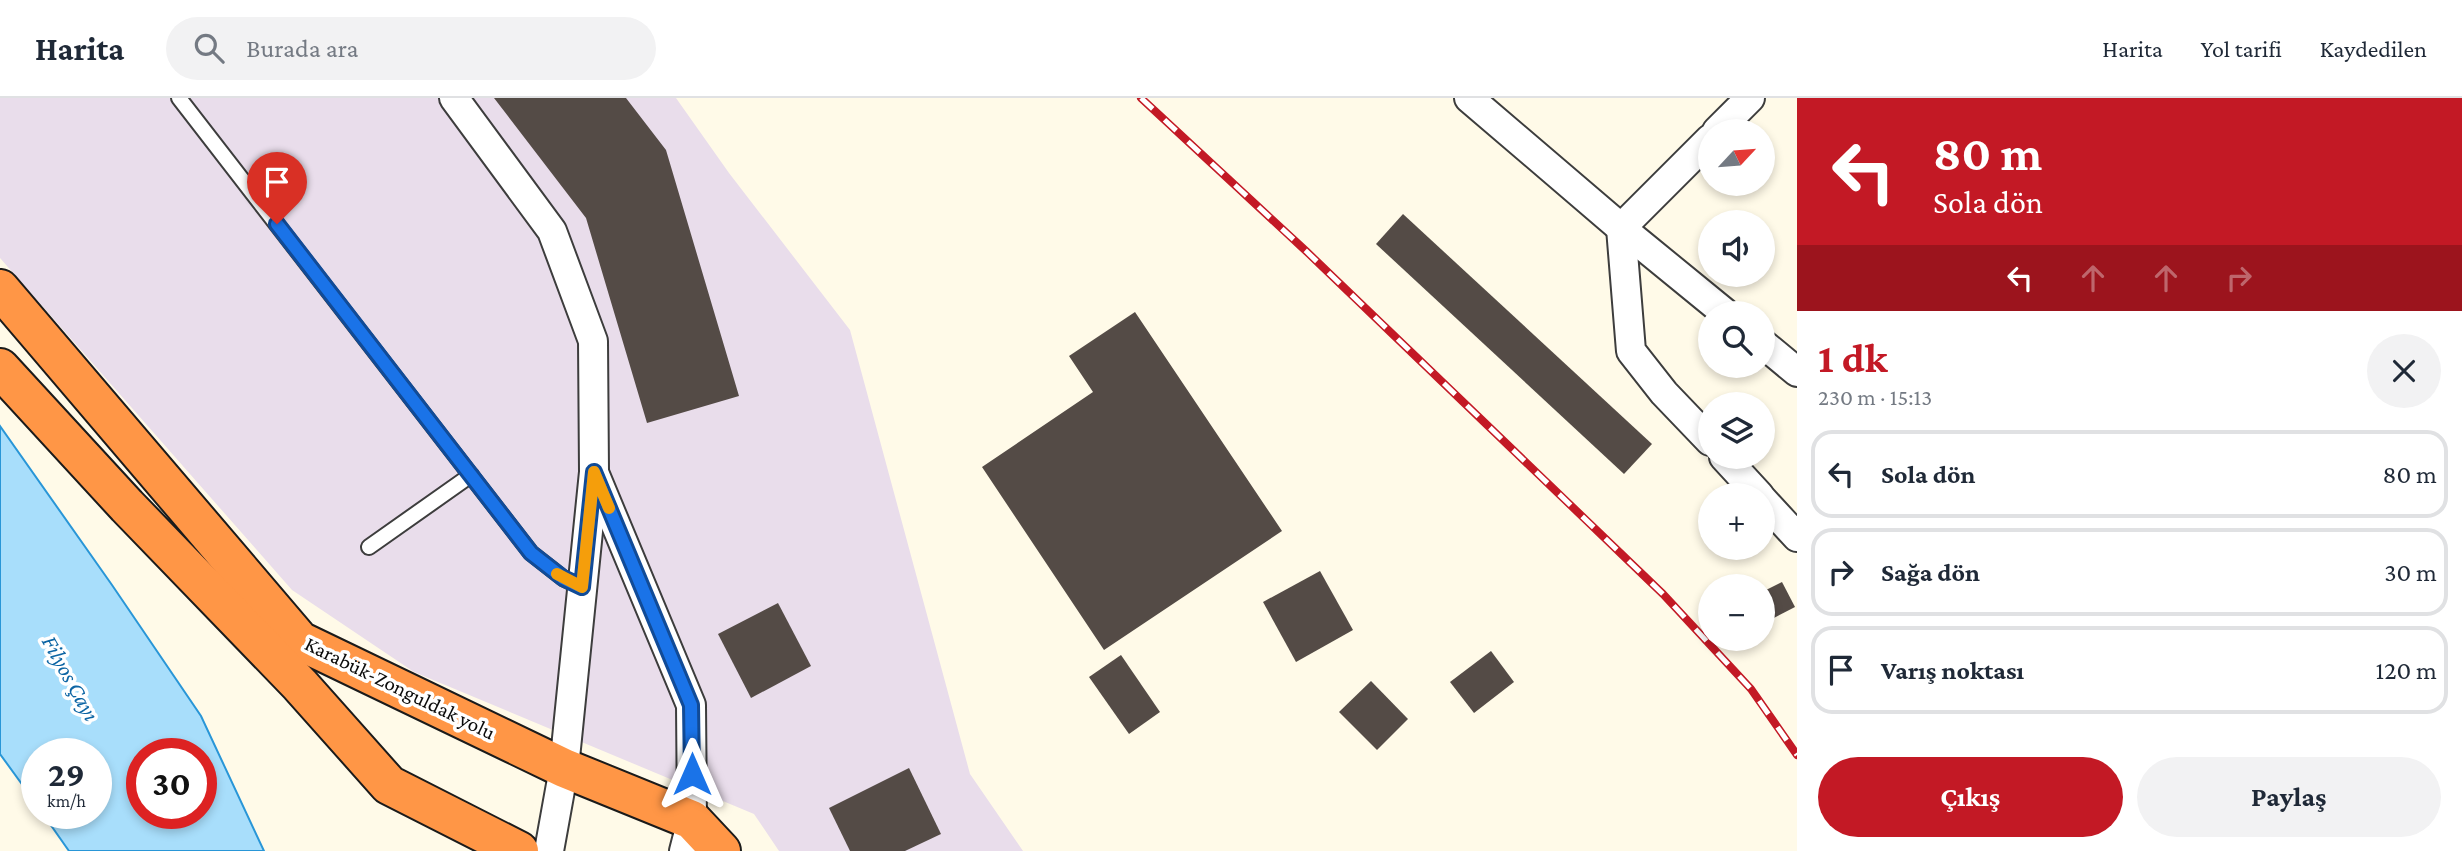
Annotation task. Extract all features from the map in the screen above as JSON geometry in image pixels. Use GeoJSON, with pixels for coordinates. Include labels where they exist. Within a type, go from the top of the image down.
{"type":"FeatureCollection","features":[{"type":"Feature","properties":{"kind":"highway","name":"Karabük-Zonguldak yolu"},"geometry":{"type":"LineString","coordinates":[[0,289],[300,640],[564,768],[688,836],[721,851]]}},
{"type":"Feature","properties":{"kind":"highway","name":"Karabük-Zonguldak yolu"},"geometry":{"type":"LineString","coordinates":[[0,368],[127,506],[300,685],[389,785],[519,851]]}},
{"type":"Feature","properties":{"kind":"street"},"geometry":{"type":"LineString","coordinates":[[454,98],[552,231],[593,341],[594,472],[564,768],[549,851]]}},
{"type":"Feature","properties":{"kind":"street"},"geometry":{"type":"LineString","coordinates":[[1469,98],[1710,301]]}},
{"type":"Feature","properties":{"kind":"street"},"geometry":{"type":"LineString","coordinates":[[1729,119],[1750,98]]}},
{"type":"Feature","properties":{"kind":"street"},"geometry":{"type":"LineString","coordinates":[[1698,151],[1621,228],[1631,351],[1664,394],[1698,429]]}},
{"type":"Feature","properties":{"kind":"street"},"geometry":{"type":"LineString","coordinates":[[1775,354],[1797,372]]}},
{"type":"Feature","properties":{"kind":"street"},"geometry":{"type":"LineString","coordinates":[[1735,469],[1748,483]]}},
{"type":"Feature","properties":{"kind":"street"},"geometry":{"type":"LineString","coordinates":[[594,472],[691,705],[688,836]]}},
{"type":"Feature","properties":{"kind":"street"},"geometry":{"type":"LineString","coordinates":[[1775,513],[1797,537]]}},
{"type":"Feature","properties":{"kind":"lane"},"geometry":{"type":"LineString","coordinates":[[180,98],[531,553],[563,578],[582,587]]}},
{"type":"Feature","properties":{"kind":"lane"},"geometry":{"type":"LineString","coordinates":[[369,547],[471,475]]}},
{"type":"Feature","properties":{"kind":"shaded area"},"geometry":{"type":"Polygon","coordinates":[[[0,98],[676,98],[729,173],[850,330],[970,774],[1023,851],[779,851],[754,814],[414,672],[292,590],[0,258],[0,98]]]}},
{"type":"Feature","properties":{"kind":"water","name":"Filyos Çayı"},"geometry":{"type":"Polygon","coordinates":[[[0,426],[201,716],[211,738],[126,738],[126,829],[217,829],[217,750],[264,851],[69,851],[54,829],[112,829],[112,738],[21,738],[21,783],[0,754],[0,426]]]}},
{"type":"Feature","properties":{"kind":"building"},"geometry":{"type":"Polygon","coordinates":[[[494,98],[626,98],[666,150],[739,396],[647,423],[586,218],[494,98]]]}},
{"type":"Feature","properties":{"kind":"building"},"geometry":{"type":"Polygon","coordinates":[[[1403,214],[1652,444],[1624,474],[1376,244],[1403,214]]]}},
{"type":"Feature","properties":{"kind":"building"},"geometry":{"type":"Polygon","coordinates":[[[1135,312],[1282,531],[1104,650],[982,467],[1093,392],[1069,356],[1135,312]]]}},
{"type":"Feature","properties":{"kind":"building"},"geometry":{"type":"Polygon","coordinates":[[[1320,571],[1353,630],[1296,662],[1263,602],[1320,571]]]}},
{"type":"Feature","properties":{"kind":"building"},"geometry":{"type":"Polygon","coordinates":[[[1782,582],[1795,607],[1775,617],[1775,586],[1782,582]]]}},
{"type":"Feature","properties":{"kind":"building"},"geometry":{"type":"Polygon","coordinates":[[[778,603],[811,666],[751,698],[718,634],[778,603]]]}},
{"type":"Feature","properties":{"kind":"building"},"geometry":{"type":"Polygon","coordinates":[[[1491,651],[1514,682],[1474,713],[1450,682],[1491,651]]]}},
{"type":"Feature","properties":{"kind":"building"},"geometry":{"type":"Polygon","coordinates":[[[1121,655],[1160,712],[1129,734],[1089,677],[1121,655]]]}},
{"type":"Feature","properties":{"kind":"building"},"geometry":{"type":"Polygon","coordinates":[[[1371,681],[1408,719],[1377,750],[1339,712],[1371,681]]]}},
{"type":"Feature","properties":{"kind":"building"},"geometry":{"type":"Polygon","coordinates":[[[909,768],[941,834],[905,851],[850,851],[829,808],[909,768]]]}},
{"type":"Feature","properties":{"kind":"railway"},"geometry":{"type":"LineString","coordinates":[[1141,98],[1306,251],[1663,594],[1751,689],[1797,755]]}},
{"type":"Feature","properties":{"kind":"slow traffic"},"geometry":{"type":"LineString","coordinates":[[557,574],[582,587],[594,472],[609,508]]}},
{"type":"Feature","properties":{"kind":"route"},"geometry":{"type":"LineString","coordinates":[[277,224],[531,553],[563,578],[582,587],[594,472],[691,705],[692,774]]}}]}
